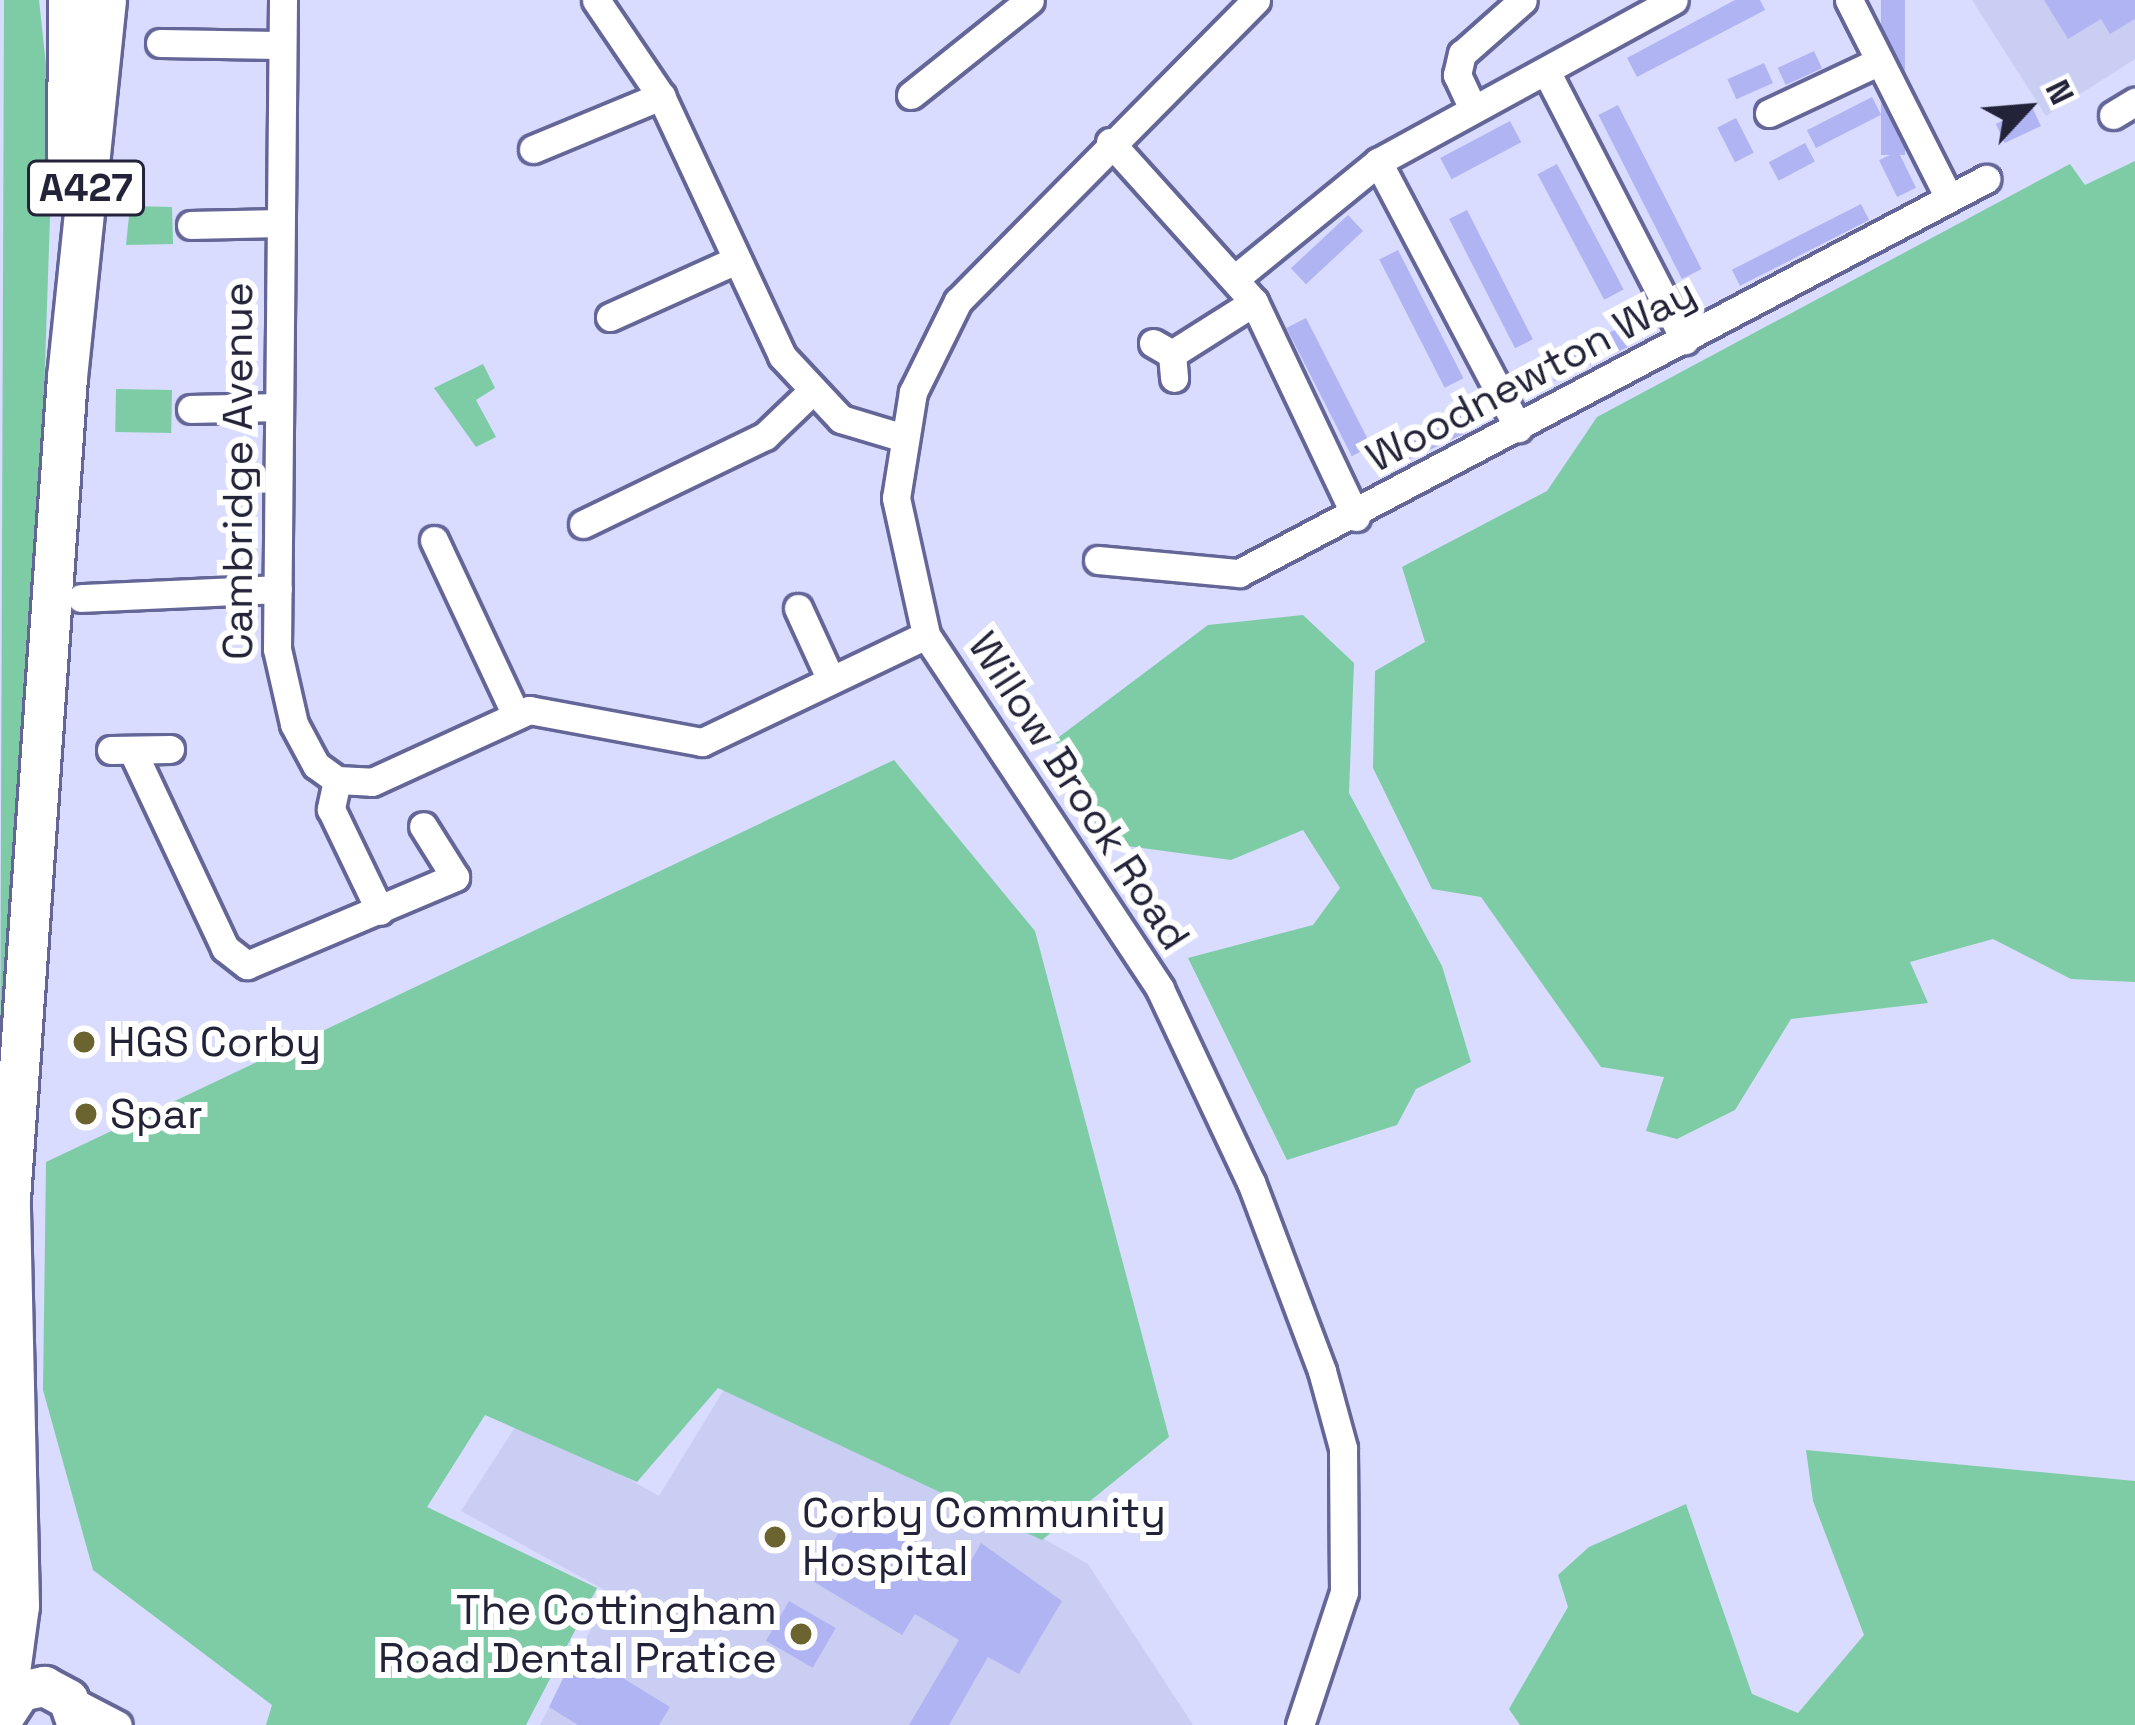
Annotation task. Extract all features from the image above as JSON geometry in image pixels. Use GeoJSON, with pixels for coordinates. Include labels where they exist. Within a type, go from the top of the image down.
{"type":"FeatureCollection","features":[{"type":"Feature","properties":{"kind":"highway","name":"A427"},"geometry":{"type":"LineString","coordinates":[[67,377],[68,0]]}},
{"type":"Feature","properties":{"kind":"highway","name":"A427"},"geometry":{"type":"LineString","coordinates":[[3,1717],[19,1606],[10,1198],[67,377],[106,0]]}},
{"type":"Feature","properties":{"kind":"highway","name":"A427"},"geometry":{"type":"LineString","coordinates":[[19,1606],[70,1707]]}},
{"type":"Feature","properties":{"kind":"highway","name":"A427"},"geometry":{"type":"LineString","coordinates":[[3,1717],[32,1687],[70,1707]]}},
{"type":"Feature","properties":{"kind":"street","name":"Cambridge Avenue"},"geometry":{"type":"LineString","coordinates":[[283,0],[278,407],[282,687],[303,746],[337,780]]}},
{"type":"Feature","properties":{"kind":"street"},"geometry":{"type":"LineString","coordinates":[[596,0],[661,96],[736,260],[808,394],[841,418],[902,437]]}},
{"type":"Feature","properties":{"kind":"street"},"geometry":{"type":"LineString","coordinates":[[910,95],[1030,0]]}},
{"type":"Feature","properties":{"kind":"street","name":"Willow Brook Road"},"geometry":{"type":"LineString","coordinates":[[1256,0],[1110,142],[958,302],[921,370],[902,437],[898,529],[926,635],[1160,989],[1251,1182],[1316,1353],[1348,1508],[1344,1592],[1300,1725]]}},
{"type":"Feature","properties":{"kind":"street"},"geometry":{"type":"LineString","coordinates":[[1473,109],[1457,75],[1462,54],[1523,0]]}},
{"type":"Feature","properties":{"kind":"street"},"geometry":{"type":"LineString","coordinates":[[1237,277],[1378,162],[1674,0]]}},
{"type":"Feature","properties":{"kind":"street"},"geometry":{"type":"LineString","coordinates":[[1850,0],[1949,198]]}},
{"type":"Feature","properties":{"kind":"street"},"geometry":{"type":"LineString","coordinates":[[160,44],[279,45]]}},
{"type":"Feature","properties":{"kind":"street"},"geometry":{"type":"LineString","coordinates":[[1769,113],[1878,62]]}},
{"type":"Feature","properties":{"kind":"street"},"geometry":{"type":"LineString","coordinates":[[1546,71],[1685,340]]}},
{"type":"Feature","properties":{"kind":"street"},"geometry":{"type":"LineString","coordinates":[[533,149],[661,96]]}},
{"type":"Feature","properties":{"kind":"street"},"geometry":{"type":"LineString","coordinates":[[1110,142],[1237,277],[1254,302],[1356,517]]}},
{"type":"Feature","properties":{"kind":"street"},"geometry":{"type":"LineString","coordinates":[[1378,162],[1519,428]]}},
{"type":"Feature","properties":{"kind":"street","name":"Woodnewton Way"},"geometry":{"type":"LineString","coordinates":[[1098,560],[1239,573],[1356,517],[1986,179]]}},
{"type":"Feature","properties":{"kind":"street"},"geometry":{"type":"LineString","coordinates":[[190,225],[279,223]]}},
{"type":"Feature","properties":{"kind":"street"},"geometry":{"type":"LineString","coordinates":[[610,317],[736,260]]}},
{"type":"Feature","properties":{"kind":"street"},"geometry":{"type":"LineString","coordinates":[[1166,358],[1254,302]]}},
{"type":"Feature","properties":{"kind":"street"},"geometry":{"type":"LineString","coordinates":[[583,524],[766,436],[808,394]]}},
{"type":"Feature","properties":{"kind":"street"},"geometry":{"type":"LineString","coordinates":[[191,409],[278,407]]}},
{"type":"Feature","properties":{"kind":"street"},"geometry":{"type":"LineString","coordinates":[[431,557],[516,715]]}},
{"type":"Feature","properties":{"kind":"street"},"geometry":{"type":"LineString","coordinates":[[81,598],[278,589]]}},
{"type":"Feature","properties":{"kind":"street"},"geometry":{"type":"LineString","coordinates":[[798,608],[830,680]]}},
{"type":"Feature","properties":{"kind":"street"},"geometry":{"type":"LineString","coordinates":[[380,911],[331,809],[337,780],[372,782],[516,715],[550,711],[687,745],[926,635]]}},
{"type":"Feature","properties":{"kind":"street"},"geometry":{"type":"LineString","coordinates":[[170,749],[122,750],[234,959],[261,965],[455,877],[423,826]]}},
{"type":"Feature","properties":{"kind":"street"},"geometry":{"type":"LineString","coordinates":[[70,1707],[118,1725]]}},
{"type":"Feature","properties":{"kind":"shaded area"},"geometry":{"type":"Polygon","coordinates":[[[1972,0],[2135,0],[2135,59],[2046,116],[1972,0]]]}},
{"type":"Feature","properties":{"kind":"shaded area","name":"Corby Community Hospital"},"geometry":{"type":"Polygon","coordinates":[[[739,1365],[1088,1564],[1193,1725],[540,1725],[610,1593],[461,1511],[521,1418],[659,1496],[739,1365]]]}},
{"type":"Feature","properties":{"kind":"green space"},"geometry":{"type":"Polygon","coordinates":[[[4,0],[39,0],[53,130],[37,598],[0,1104],[4,0]]]}},
{"type":"Feature","properties":{"kind":"green space"},"geometry":{"type":"Polygon","coordinates":[[[2135,161],[2135,982],[2071,979],[1993,939],[1910,962],[1928,1003],[1791,1019],[1735,1110],[1677,1139],[1646,1131],[1664,1077],[1601,1067],[1481,897],[1432,889],[1373,768],[1375,671],[1425,642],[1402,567],[1547,491],[1597,417],[2070,164],[2085,185],[2135,161]]]}},
{"type":"Feature","properties":{"kind":"green space"},"geometry":{"type":"Polygon","coordinates":[[[130,206],[172,207],[173,244],[126,245],[130,206]]]}},
{"type":"Feature","properties":{"kind":"green space"},"geometry":{"type":"Polygon","coordinates":[[[483,364],[495,388],[476,400],[496,437],[476,447],[434,388],[483,364]]]}},
{"type":"Feature","properties":{"kind":"green space"},"geometry":{"type":"Polygon","coordinates":[[[116,389],[172,390],[171,433],[115,432],[116,389]]]}},
{"type":"Feature","properties":{"kind":"green space"},"geometry":{"type":"Polygon","coordinates":[[[1303,615],[1354,663],[1349,793],[1442,966],[1471,1062],[1416,1089],[1397,1125],[1287,1160],[1188,958],[1313,925],[1340,888],[1303,830],[1231,860],[1105,843],[1055,740],[1208,625],[1303,615]]]}},
{"type":"Feature","properties":{"kind":"green space"},"geometry":{"type":"Polygon","coordinates":[[[894,760],[1035,931],[1169,1437],[1042,1540],[718,1388],[637,1482],[485,1415],[427,1507],[597,1588],[526,1725],[266,1725],[272,1705],[93,1570],[43,1390],[46,1162],[894,760]]]}},
{"type":"Feature","properties":{"kind":"green space"},"geometry":{"type":"Polygon","coordinates":[[[1806,1450],[2135,1481],[2135,1725],[1520,1725],[1509,1709],[1568,1607],[1558,1575],[1589,1547],[1686,1504],[1752,1694],[1798,1713],[1864,1635],[1813,1501],[1806,1450]]]}},
{"type":"Feature","properties":{"kind":"building"},"geometry":{"type":"Polygon","coordinates":[[[1735,0],[1760,0],[1765,10],[1637,77],[1627,58],[1735,0]]]}},
{"type":"Feature","properties":{"kind":"building"},"geometry":{"type":"Polygon","coordinates":[[[1881,0],[1905,0],[1905,155],[1881,155],[1881,0]]]}},
{"type":"Feature","properties":{"kind":"building"},"geometry":{"type":"Polygon","coordinates":[[[2044,0],[2135,0],[2135,19],[2110,34],[2101,19],[2068,39],[2044,0]]]}},
{"type":"Feature","properties":{"kind":"building"},"geometry":{"type":"Polygon","coordinates":[[[1814,51],[1822,68],[1786,85],[1778,68],[1814,51]]]}},
{"type":"Feature","properties":{"kind":"building"},"geometry":{"type":"Polygon","coordinates":[[[1764,63],[1773,83],[1736,99],[1727,79],[1764,63]]]}},
{"type":"Feature","properties":{"kind":"building"},"geometry":{"type":"Polygon","coordinates":[[[1872,97],[1881,115],[1816,148],[1807,130],[1872,97]]]}},
{"type":"Feature","properties":{"kind":"building"},"geometry":{"type":"Polygon","coordinates":[[[1618,105],[1702,269],[1682,279],[1598,115],[1618,105]]]}},
{"type":"Feature","properties":{"kind":"building"},"geometry":{"type":"Polygon","coordinates":[[[2032,107],[2041,126],[2005,143],[1996,124],[2032,107]]]}},
{"type":"Feature","properties":{"kind":"building"},"geometry":{"type":"Polygon","coordinates":[[[1736,118],[1754,153],[1735,162],[1717,128],[1736,118]]]}},
{"type":"Feature","properties":{"kind":"building"},"geometry":{"type":"Polygon","coordinates":[[[1510,121],[1521,142],[1452,179],[1440,158],[1510,121]]]}},
{"type":"Feature","properties":{"kind":"building"},"geometry":{"type":"Polygon","coordinates":[[[1805,143],[1815,162],[1779,181],[1769,162],[1805,143]]]}},
{"type":"Feature","properties":{"kind":"building"},"geometry":{"type":"Polygon","coordinates":[[[1898,151],[1916,188],[1897,197],[1879,160],[1898,151]]]}},
{"type":"Feature","properties":{"kind":"building"},"geometry":{"type":"Polygon","coordinates":[[[1557,164],[1624,289],[1604,300],[1538,174],[1557,164]]]}},
{"type":"Feature","properties":{"kind":"building"},"geometry":{"type":"Polygon","coordinates":[[[1861,204],[1869,220],[1740,286],[1732,270],[1861,204]]]}},
{"type":"Feature","properties":{"kind":"building"},"geometry":{"type":"Polygon","coordinates":[[[1467,210],[1533,339],[1515,348],[1449,219],[1467,210]]]}},
{"type":"Feature","properties":{"kind":"building"},"geometry":{"type":"Polygon","coordinates":[[[1348,215],[1363,231],[1306,284],[1291,268],[1348,215]]]}},
{"type":"Feature","properties":{"kind":"building"},"geometry":{"type":"Polygon","coordinates":[[[1398,250],[1463,378],[1445,388],[1379,260],[1398,250]]]}},
{"type":"Feature","properties":{"kind":"building"},"geometry":{"type":"Polygon","coordinates":[[[1306,318],[1371,446],[1352,456],[1286,328],[1306,318]]]}},
{"type":"Feature","properties":{"kind":"building"},"geometry":{"type":"Polygon","coordinates":[[[1619,328],[1628,347],[1554,381],[1546,362],[1619,328]]]}},
{"type":"Feature","properties":{"kind":"building"},"geometry":{"type":"Polygon","coordinates":[[[1459,413],[1468,432],[1395,466],[1386,447],[1459,413]]]}},
{"type":"Feature","properties":{"kind":"building"},"geometry":{"type":"Polygon","coordinates":[[[856,1503],[967,1568],[981,1543],[1062,1601],[1019,1674],[988,1657],[949,1725],[909,1725],[959,1640],[915,1614],[902,1635],[811,1580],[856,1503]]]}},
{"type":"Feature","properties":{"kind":"building","name":"The Cottingham Road Dental Pratice"},"geometry":{"type":"Polygon","coordinates":[[[789,1601],[836,1628],[813,1668],[766,1641],[789,1601]]]}},
{"type":"Feature","properties":{"kind":"building"},"geometry":{"type":"Polygon","coordinates":[[[577,1650],[670,1707],[659,1725],[578,1725],[549,1707],[577,1650]]]}},
{"type":"Feature","properties":{"kind":"place","name":"HGS Corby"},"geometry":{"type":"Point","coordinates":[84,1042]}},
{"type":"Feature","properties":{"kind":"place","name":"Spar"},"geometry":{"type":"Point","coordinates":[86,1114]}},
{"type":"Feature","properties":{"kind":"place","name":"Corby Community Hospital"},"geometry":{"type":"Point","coordinates":[775,1537]}},
{"type":"Feature","properties":{"kind":"place","name":"The Cottingham Road Dental Pratice"},"geometry":{"type":"Point","coordinates":[801,1634]}}]}
